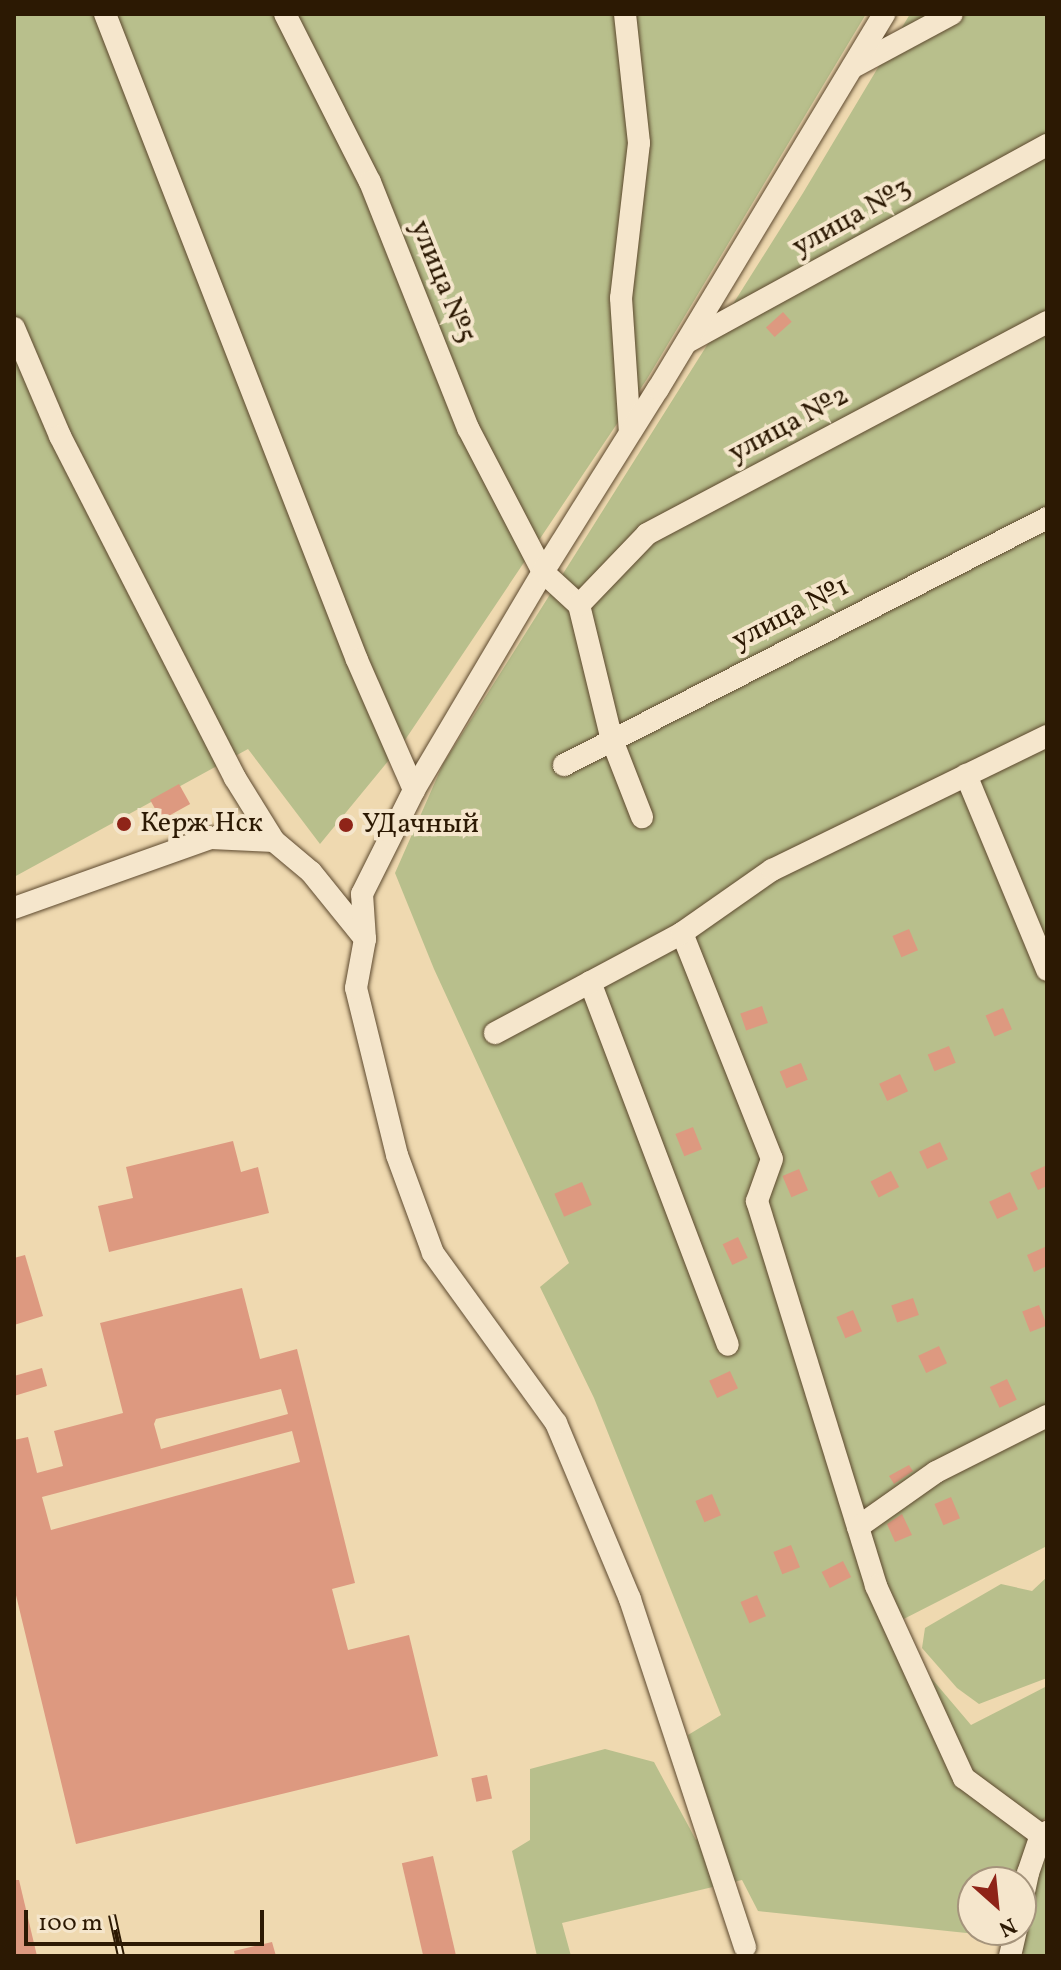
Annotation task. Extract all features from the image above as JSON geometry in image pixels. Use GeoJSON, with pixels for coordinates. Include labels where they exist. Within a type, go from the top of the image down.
{"type":"FeatureCollection","features":[{"type":"Feature","properties":{"kind":"street"},"geometry":{"type":"LineString","coordinates":[[105,14],[357,660],[414,790]]}},
{"type":"Feature","properties":{"kind":"street","name":"улица №5"},"geometry":{"type":"LineString","coordinates":[[285,14],[370,182],[468,428],[543,572],[579,605]]}},
{"type":"Feature","properties":{"kind":"street"},"geometry":{"type":"LineString","coordinates":[[625,14],[639,143],[621,298],[630,432]]}},
{"type":"Feature","properties":{"kind":"street"},"geometry":{"type":"LineString","coordinates":[[745,1947],[630,1599],[556,1423],[433,1253],[397,1155],[356,988],[365,939],[362,894],[414,790],[543,572],[686,343],[884,14]]}},
{"type":"Feature","properties":{"kind":"street"},"geometry":{"type":"LineString","coordinates":[[852,68],[942,17]]}},
{"type":"Feature","properties":{"kind":"street","name":"улица №3"},"geometry":{"type":"LineString","coordinates":[[686,343],[1047,145]]}},
{"type":"Feature","properties":{"kind":"street","name":"улица №2"},"geometry":{"type":"LineString","coordinates":[[579,605],[647,534],[1047,322]]}},
{"type":"Feature","properties":{"kind":"street"},"geometry":{"type":"LineString","coordinates":[[14,328],[60,436],[235,778],[274,841],[311,872],[365,939]]}},
{"type":"Feature","properties":{"kind":"street","name":"улица №1"},"geometry":{"type":"LineString","coordinates":[[564,765],[1047,518]]}},
{"type":"Feature","properties":{"kind":"street"},"geometry":{"type":"LineString","coordinates":[[579,605],[612,740],[642,817]]}},
{"type":"Feature","properties":{"kind":"street"},"geometry":{"type":"LineString","coordinates":[[495,1033],[682,933],[772,870],[1047,736]]}},
{"type":"Feature","properties":{"kind":"street"},"geometry":{"type":"LineString","coordinates":[[966,775],[1047,970]]}},
{"type":"Feature","properties":{"kind":"street"},"geometry":{"type":"LineString","coordinates":[[14,908],[211,838],[274,841]]}},
{"type":"Feature","properties":{"kind":"street"},"geometry":{"type":"LineString","coordinates":[[682,933],[772,1159],[757,1201],[876,1586],[964,1778],[1044,1833],[1034,1866]]}},
{"type":"Feature","properties":{"kind":"street"},"geometry":{"type":"LineString","coordinates":[[590,982],[728,1345]]}},
{"type":"Feature","properties":{"kind":"street"},"geometry":{"type":"LineString","coordinates":[[858,1527],[936,1472],[1047,1416]]}},
{"type":"Feature","properties":{"kind":"green space"},"geometry":{"type":"Polygon","coordinates":[[[14,14],[866,14],[647,379],[403,743],[320,844],[248,749],[14,877],[14,14]]]}},
{"type":"Feature","properties":{"kind":"green space"},"geometry":{"type":"Polygon","coordinates":[[[910,14],[1047,14],[1047,1546],[888,1627],[971,1725],[1047,1686],[1047,1817],[1037,1824],[1047,1846],[1047,1956],[1028,1956],[1012,1946],[1037,1946],[1037,1866],[957,1866],[957,1932],[758,1911],[742,1880],[562,1923],[571,1956],[537,1956],[512,1851],[530,1840],[530,1769],[605,1749],[654,1762],[696,1840],[709,1828],[688,1735],[721,1715],[594,1398],[540,1287],[569,1263],[434,969],[395,873],[443,764],[803,193],[910,14]]]}},
{"type":"Feature","properties":{"kind":"green space"},"geometry":{"type":"Polygon","coordinates":[[[1047,1577],[1047,1678],[979,1704],[957,1688],[922,1648],[925,1628],[1001,1584],[1032,1591],[1047,1577]]]}},
{"type":"Feature","properties":{"kind":"building"},"geometry":{"type":"Polygon","coordinates":[[[783,312],[792,322],[775,337],[766,327],[783,312]]]}},
{"type":"Feature","properties":{"kind":"building"},"geometry":{"type":"Polygon","coordinates":[[[179,784],[190,804],[161,820],[150,800],[179,784]]]}},
{"type":"Feature","properties":{"kind":"building"},"geometry":{"type":"Polygon","coordinates":[[[909,929],[918,950],[901,957],[892,936],[909,929]]]}},
{"type":"Feature","properties":{"kind":"building"},"geometry":{"type":"Polygon","coordinates":[[[762,1006],[768,1023],[746,1031],[740,1013],[762,1006]]]}},
{"type":"Feature","properties":{"kind":"building"},"geometry":{"type":"Polygon","coordinates":[[[1003,1008],[1012,1029],[994,1037],[986,1015],[1003,1008]]]}},
{"type":"Feature","properties":{"kind":"building"},"geometry":{"type":"Polygon","coordinates":[[[949,1046],[956,1063],[934,1071],[928,1055],[949,1046]]]}},
{"type":"Feature","properties":{"kind":"building"},"geometry":{"type":"Polygon","coordinates":[[[801,1063],[808,1080],[786,1088],[780,1072],[801,1063]]]}},
{"type":"Feature","properties":{"kind":"building"},"geometry":{"type":"Polygon","coordinates":[[[900,1074],[908,1091],[887,1101],[879,1084],[900,1074]]]}},
{"type":"Feature","properties":{"kind":"building"},"geometry":{"type":"Polygon","coordinates":[[[693,1127],[702,1149],[684,1156],[675,1134],[693,1127]]]}},
{"type":"Feature","properties":{"kind":"building"},"geometry":{"type":"Polygon","coordinates":[[[233,1141],[241,1172],[258,1167],[269,1213],[109,1252],[98,1206],[133,1198],[126,1167],[233,1141]]]}},
{"type":"Feature","properties":{"kind":"building"},"geometry":{"type":"Polygon","coordinates":[[[940,1142],[948,1159],[927,1169],[919,1152],[940,1142]]]}},
{"type":"Feature","properties":{"kind":"building"},"geometry":{"type":"Polygon","coordinates":[[[1047,1165],[1047,1186],[1038,1190],[1030,1173],[1047,1165]]]}},
{"type":"Feature","properties":{"kind":"building"},"geometry":{"type":"Polygon","coordinates":[[[799,1169],[808,1190],[791,1197],[782,1176],[799,1169]]]}},
{"type":"Feature","properties":{"kind":"building"},"geometry":{"type":"Polygon","coordinates":[[[891,1171],[899,1187],[879,1197],[871,1181],[891,1171]]]}},
{"type":"Feature","properties":{"kind":"building"},"geometry":{"type":"Polygon","coordinates":[[[582,1182],[592,1205],[564,1217],[554,1194],[582,1182]]]}},
{"type":"Feature","properties":{"kind":"building"},"geometry":{"type":"Polygon","coordinates":[[[1010,1192],[1018,1209],[997,1219],[989,1202],[1010,1192]]]}},
{"type":"Feature","properties":{"kind":"building"},"geometry":{"type":"Polygon","coordinates":[[[738,1237],[748,1258],[732,1265],[723,1244],[738,1237]]]}},
{"type":"Feature","properties":{"kind":"building"},"geometry":{"type":"Polygon","coordinates":[[[1047,1246],[1047,1266],[1034,1272],[1027,1255],[1047,1246]]]}},
{"type":"Feature","properties":{"kind":"building"},"geometry":{"type":"Polygon","coordinates":[[[25,1255],[43,1316],[14,1325],[14,1258],[25,1255]]]}},
{"type":"Feature","properties":{"kind":"building"},"geometry":{"type":"Polygon","coordinates":[[[242,1288],[260,1359],[297,1349],[355,1583],[332,1589],[348,1650],[409,1635],[438,1756],[76,1844],[14,1587],[14,1440],[28,1437],[37,1473],[63,1466],[54,1431],[123,1413],[100,1323],[242,1288]],[[281,1389],[156,1419],[154,1424],[161,1449],[288,1414],[281,1389]],[[292,1431],[42,1497],[51,1530],[300,1462],[292,1431]]]}},
{"type":"Feature","properties":{"kind":"building"},"geometry":{"type":"Polygon","coordinates":[[[913,1298],[919,1315],[897,1323],[891,1305],[913,1298]]]}},
{"type":"Feature","properties":{"kind":"building"},"geometry":{"type":"Polygon","coordinates":[[[1039,1305],[1047,1326],[1030,1332],[1022,1311],[1039,1305]]]}},
{"type":"Feature","properties":{"kind":"building"},"geometry":{"type":"Polygon","coordinates":[[[853,1310],[862,1331],[845,1338],[836,1317],[853,1310]]]}},
{"type":"Feature","properties":{"kind":"building"},"geometry":{"type":"Polygon","coordinates":[[[939,1346],[947,1363],[926,1373],[918,1356],[939,1346]]]}},
{"type":"Feature","properties":{"kind":"building"},"geometry":{"type":"Polygon","coordinates":[[[42,1368],[47,1386],[14,1396],[14,1376],[42,1368]]]}},
{"type":"Feature","properties":{"kind":"building"},"geometry":{"type":"Polygon","coordinates":[[[730,1371],[738,1388],[717,1398],[709,1381],[730,1371]]]}},
{"type":"Feature","properties":{"kind":"building"},"geometry":{"type":"Polygon","coordinates":[[[1007,1379],[1017,1400],[1000,1408],[990,1387],[1007,1379]]]}},
{"type":"Feature","properties":{"kind":"building"},"geometry":{"type":"Polygon","coordinates":[[[909,1465],[913,1471],[894,1484],[889,1476],[909,1465]]]}},
{"type":"Feature","properties":{"kind":"building"},"geometry":{"type":"Polygon","coordinates":[[[712,1494],[721,1515],[704,1522],[695,1501],[712,1494]]]}},
{"type":"Feature","properties":{"kind":"building"},"geometry":{"type":"Polygon","coordinates":[[[951,1497],[960,1518],[943,1525],[934,1504],[951,1497]]]}},
{"type":"Feature","properties":{"kind":"building"},"geometry":{"type":"Polygon","coordinates":[[[902,1514],[912,1535],[895,1542],[887,1524],[902,1514]]]}},
{"type":"Feature","properties":{"kind":"building"},"geometry":{"type":"Polygon","coordinates":[[[791,1545],[800,1567],[782,1574],[773,1552],[791,1545]]]}},
{"type":"Feature","properties":{"kind":"building"},"geometry":{"type":"Polygon","coordinates":[[[843,1561],[851,1577],[830,1588],[822,1572],[843,1561]]]}},
{"type":"Feature","properties":{"kind":"building"},"geometry":{"type":"Polygon","coordinates":[[[757,1595],[766,1616],[749,1623],[740,1602],[757,1595]]]}},
{"type":"Feature","properties":{"kind":"building"},"geometry":{"type":"Polygon","coordinates":[[[487,1775],[492,1798],[476,1802],[471,1778],[487,1775]]]}},
{"type":"Feature","properties":{"kind":"building"},"geometry":{"type":"Polygon","coordinates":[[[433,1856],[456,1956],[423,1956],[402,1863],[433,1856]]]}},
{"type":"Feature","properties":{"kind":"building"},"geometry":{"type":"Polygon","coordinates":[[[14,1880],[19,1880],[37,1956],[14,1956],[14,1880]]]}},
{"type":"Feature","properties":{"kind":"building"},"geometry":{"type":"Polygon","coordinates":[[[272,1942],[276,1956],[235,1956],[234,1951],[272,1942]]]}},
{"type":"Feature","properties":{"kind":"railway"},"geometry":{"type":"LineString","coordinates":[[112,1915],[121,1956]]}},
{"type":"Feature","properties":{"kind":"place","name":"Керж Нск"},"geometry":{"type":"Point","coordinates":[124,824]}},
{"type":"Feature","properties":{"kind":"place","name":"УДачный"},"geometry":{"type":"Point","coordinates":[346,825]}}]}
